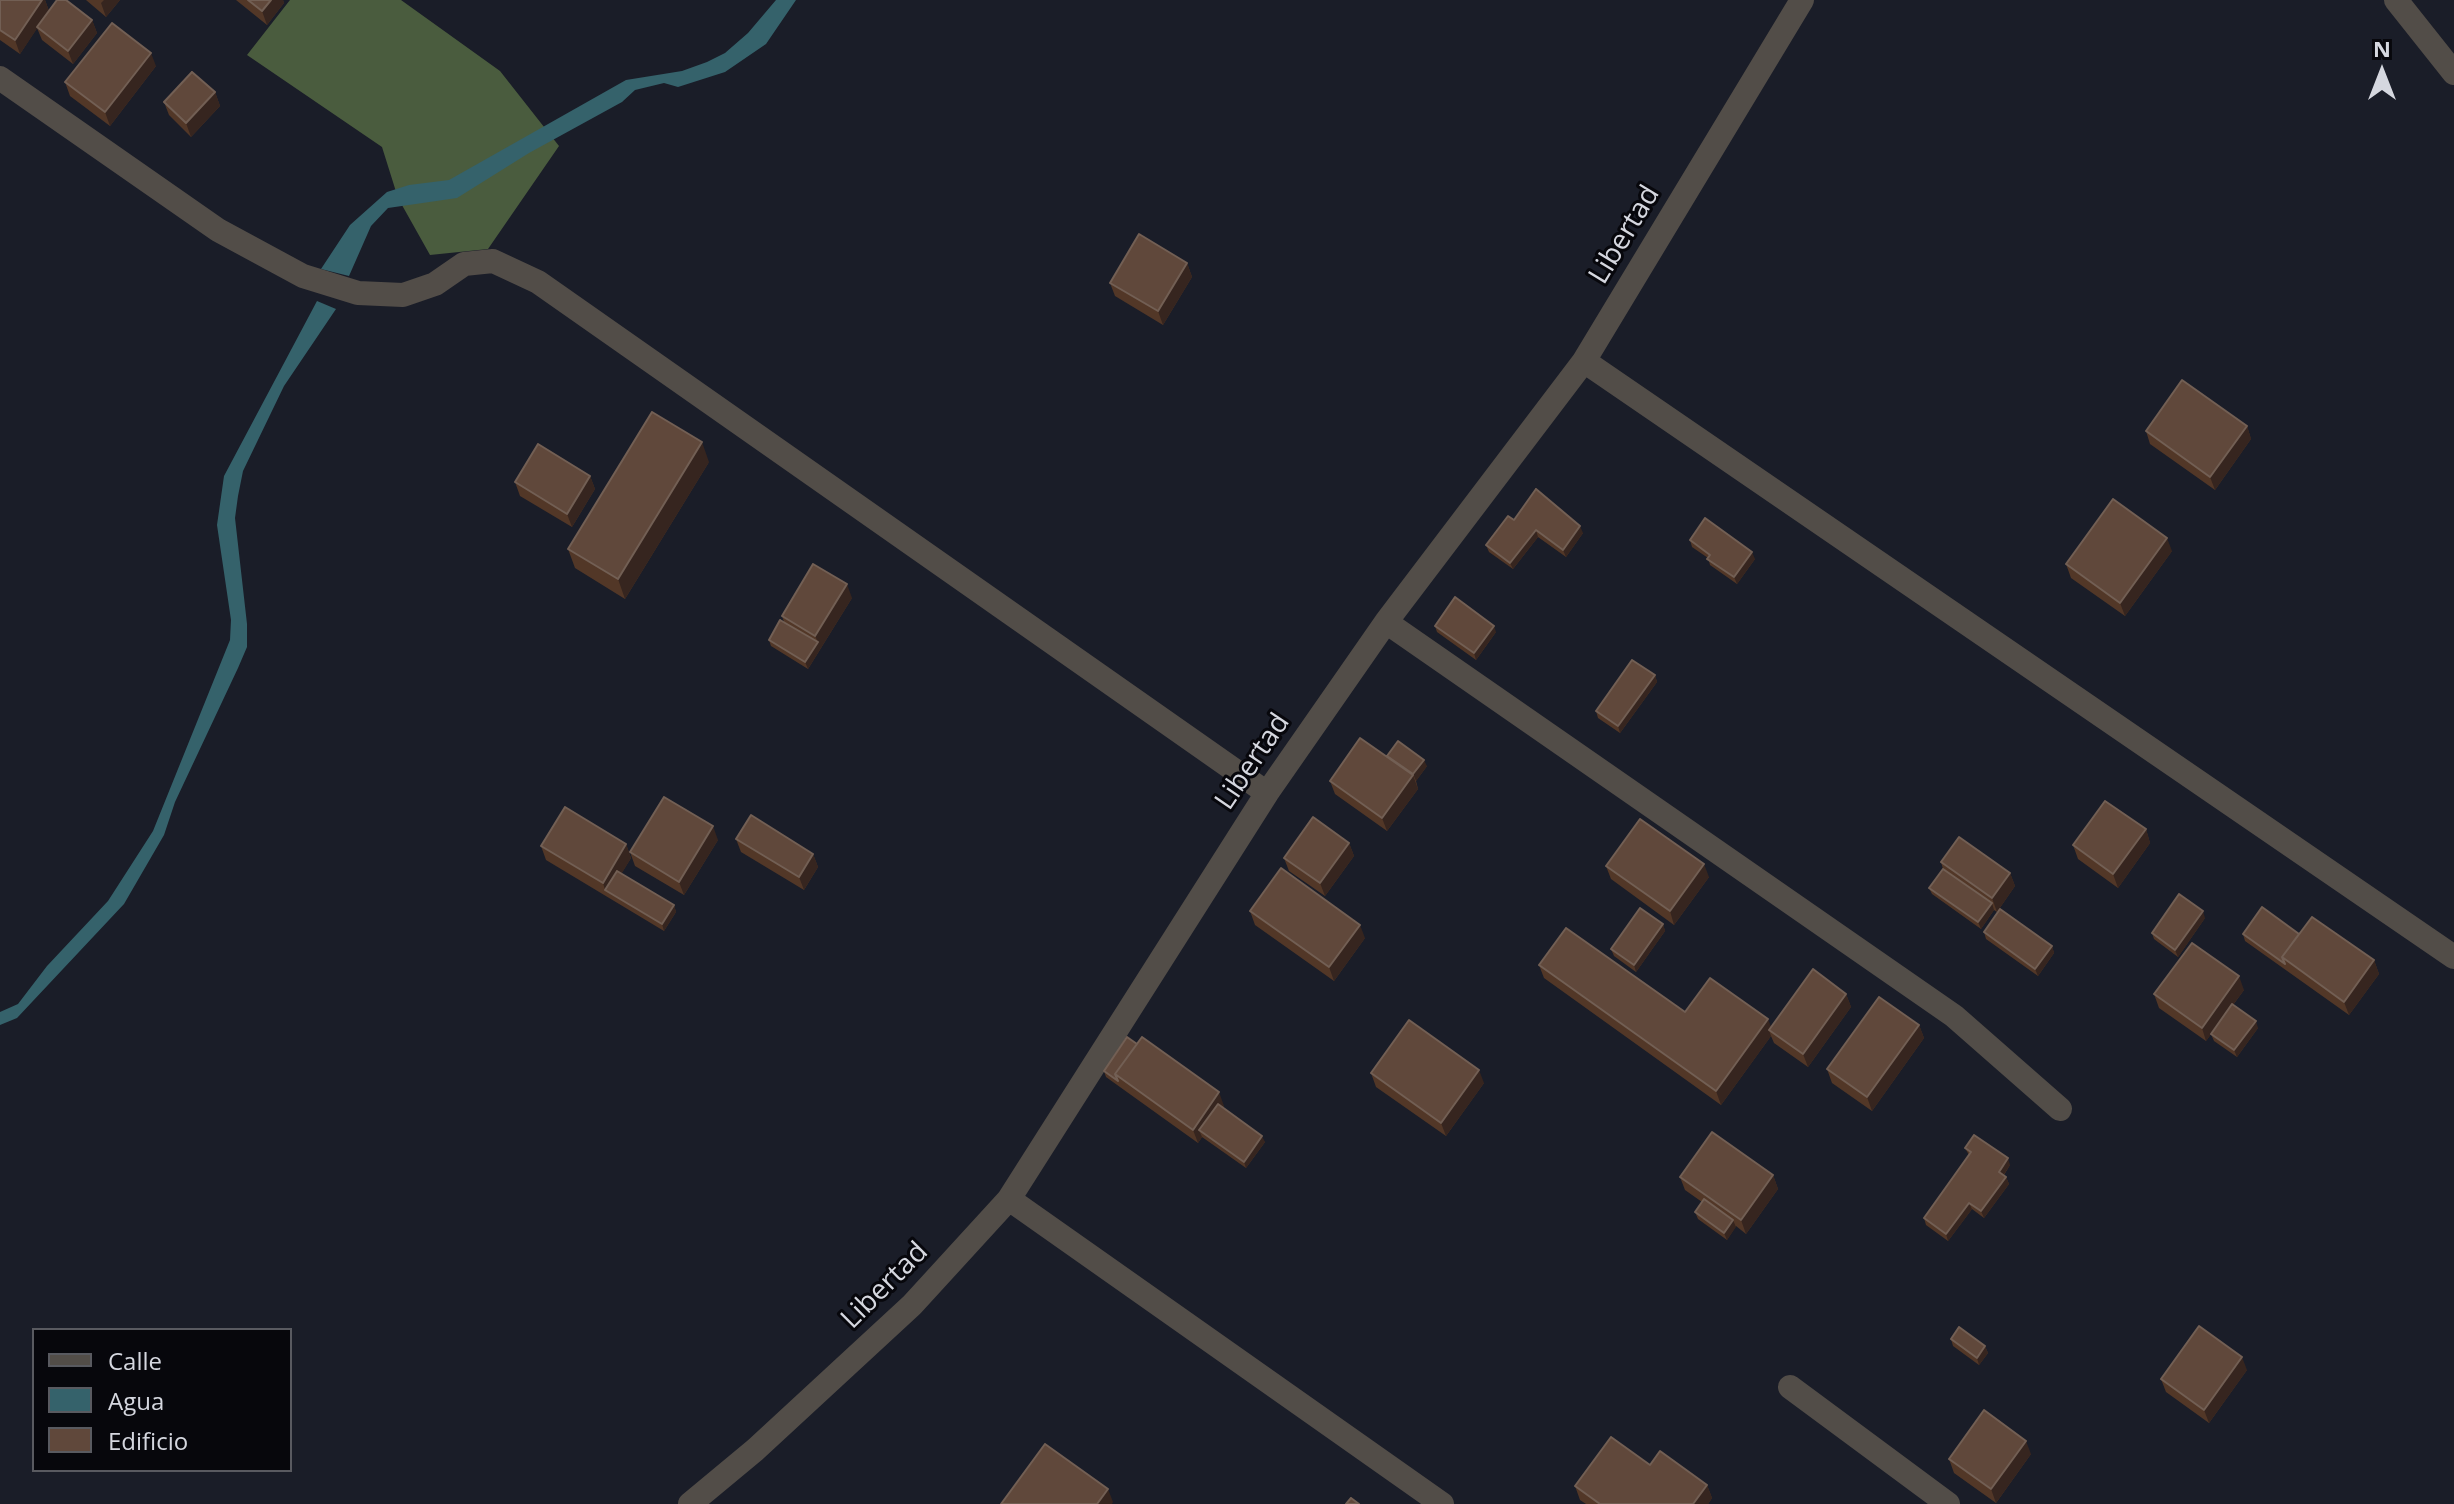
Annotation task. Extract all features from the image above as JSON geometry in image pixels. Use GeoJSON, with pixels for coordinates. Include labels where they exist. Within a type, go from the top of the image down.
{"type":"FeatureCollection","features":[{"type":"Feature","properties":{"kind":"street","name":"Libertad"},"geometry":{"type":"LineString","coordinates":[[690,1504],[755,1450],[912,1305],[1009,1199],[1267,793],[1386,622],[1584,361],[1802,0]]}},
{"type":"Feature","properties":{"kind":"street"},"geometry":{"type":"LineString","coordinates":[[2396,0],[2454,73]]}},
{"type":"Feature","properties":{"kind":"street"},"geometry":{"type":"LineString","coordinates":[[0,78],[218,230],[303,276],[358,293],[403,295],[435,284],[464,264],[493,261],[538,282],[1267,793]]}},
{"type":"Feature","properties":{"kind":"street"},"geometry":{"type":"LineString","coordinates":[[1584,361],[2454,957]]}},
{"type":"Feature","properties":{"kind":"street"},"geometry":{"type":"LineString","coordinates":[[1386,622],[1954,1016],[2060,1109]]}},
{"type":"Feature","properties":{"kind":"street"},"geometry":{"type":"LineString","coordinates":[[1009,1199],[1442,1504]]}},
{"type":"Feature","properties":{"kind":"street"},"geometry":{"type":"LineString","coordinates":[[1790,1387],[1948,1504]]}},
{"type":"Feature","properties":{"kind":"green space"},"geometry":{"type":"Polygon","coordinates":[[[290,0],[401,0],[500,71],[559,146],[488,249],[430,255],[398,198],[382,147],[247,55],[290,0]]]}},
{"type":"Feature","properties":{"kind":"water"},"geometry":{"type":"Polygon","coordinates":[[[776,0],[796,0],[766,44],[725,72],[678,87],[664,83],[635,90],[622,102],[529,153],[457,198],[388,208],[371,226],[349,276],[321,269],[350,225],[387,192],[409,185],[449,180],[626,80],[682,71],[707,62],[725,53],[748,33],[776,0]]]}},
{"type":"Feature","properties":{"kind":"water"},"geometry":{"type":"Polygon","coordinates":[[[317,301],[336,309],[284,386],[243,471],[235,518],[247,647],[238,668],[175,802],[164,835],[124,904],[17,1018],[0,1025],[0,1012],[18,1004],[47,966],[108,901],[153,831],[230,640],[231,620],[217,525],[224,476],[317,301]]]}},
{"type":"Feature","properties":{"kind":"building"},"geometry":{"type":"Polygon","coordinates":[[[0,0],[42,0],[15,40],[0,30],[0,0]]]}},
{"type":"Feature","properties":{"kind":"building"},"geometry":{"type":"Polygon","coordinates":[[[57,0],[66,0],[92,20],[68,51],[37,27],[57,0]]]}},
{"type":"Feature","properties":{"kind":"building"},"geometry":{"type":"Polygon","coordinates":[[[248,0],[271,0],[262,11],[248,0]]]}},
{"type":"Feature","properties":{"kind":"building"},"geometry":{"type":"Polygon","coordinates":[[[112,23],[151,53],[105,112],[65,82],[112,23]]]}},
{"type":"Feature","properties":{"kind":"building"},"geometry":{"type":"Polygon","coordinates":[[[192,72],[215,92],[186,123],[164,102],[192,72]]]}},
{"type":"Feature","properties":{"kind":"building"},"geometry":{"type":"Polygon","coordinates":[[[1139,234],[1187,263],[1158,311],[1110,283],[1139,234]]]}},
{"type":"Feature","properties":{"kind":"building"},"geometry":{"type":"Polygon","coordinates":[[[2182,380],[2247,426],[2210,477],[2146,431],[2182,380]]]}},
{"type":"Feature","properties":{"kind":"building"},"geometry":{"type":"Polygon","coordinates":[[[652,412],[702,442],[618,579],[568,549],[652,412]]]}},
{"type":"Feature","properties":{"kind":"building"},"geometry":{"type":"Polygon","coordinates":[[[538,444],[590,476],[567,514],[515,482],[538,444]]]}},
{"type":"Feature","properties":{"kind":"building"},"geometry":{"type":"Polygon","coordinates":[[[1536,489],[1580,526],[1563,550],[1536,530],[1510,563],[1486,545],[1508,516],[1514,520],[1536,489]]]}},
{"type":"Feature","properties":{"kind":"building"},"geometry":{"type":"Polygon","coordinates":[[[2113,499],[2167,538],[2120,603],[2066,564],[2113,499]]]}},
{"type":"Feature","properties":{"kind":"building"},"geometry":{"type":"Polygon","coordinates":[[[1705,518],[1752,552],[1734,577],[1707,559],[1710,555],[1690,540],[1705,518]]]}},
{"type":"Feature","properties":{"kind":"building"},"geometry":{"type":"Polygon","coordinates":[[[813,564],[847,584],[815,636],[782,616],[813,564]]]}},
{"type":"Feature","properties":{"kind":"building"},"geometry":{"type":"Polygon","coordinates":[[[1455,597],[1494,626],[1474,653],[1435,626],[1455,597]]]}},
{"type":"Feature","properties":{"kind":"building"},"geometry":{"type":"Polygon","coordinates":[[[780,620],[818,642],[805,662],[769,640],[780,620]]]}},
{"type":"Feature","properties":{"kind":"building"},"geometry":{"type":"Polygon","coordinates":[[[1632,660],[1655,675],[1618,726],[1596,711],[1632,660]]]}},
{"type":"Feature","properties":{"kind":"building"},"geometry":{"type":"Polygon","coordinates":[[[1360,738],[1413,775],[1382,818],[1330,781],[1360,738]]]}},
{"type":"Feature","properties":{"kind":"building"},"geometry":{"type":"Polygon","coordinates":[[[1398,741],[1424,760],[1413,774],[1387,756],[1398,741]]]}},
{"type":"Feature","properties":{"kind":"building"},"geometry":{"type":"Polygon","coordinates":[[[664,797],[713,826],[679,882],[630,852],[664,797]]]}},
{"type":"Feature","properties":{"kind":"building"},"geometry":{"type":"Polygon","coordinates":[[[2105,801],[2146,829],[2113,874],[2073,845],[2105,801]]]}},
{"type":"Feature","properties":{"kind":"building"},"geometry":{"type":"Polygon","coordinates":[[[565,807],[626,844],[603,883],[541,846],[565,807]]]}},
{"type":"Feature","properties":{"kind":"building"},"geometry":{"type":"Polygon","coordinates":[[[751,815],[813,854],[799,877],[736,839],[751,815]]]}},
{"type":"Feature","properties":{"kind":"building"},"geometry":{"type":"Polygon","coordinates":[[[1313,817],[1349,843],[1320,883],[1284,858],[1313,817]]]}},
{"type":"Feature","properties":{"kind":"building"},"geometry":{"type":"Polygon","coordinates":[[[1640,819],[1704,864],[1670,911],[1606,866],[1640,819]]]}},
{"type":"Feature","properties":{"kind":"building"},"geometry":{"type":"Polygon","coordinates":[[[1959,837],[2010,873],[1992,898],[1941,862],[1959,837]]]}},
{"type":"Feature","properties":{"kind":"building"},"geometry":{"type":"Polygon","coordinates":[[[1281,868],[1360,925],[1329,967],[1250,911],[1281,868]]]}},
{"type":"Feature","properties":{"kind":"building"},"geometry":{"type":"Polygon","coordinates":[[[1943,869],[1992,903],[1978,922],[1929,888],[1943,869]]]}},
{"type":"Feature","properties":{"kind":"building"},"geometry":{"type":"Polygon","coordinates":[[[617,871],[674,905],[662,924],[605,890],[617,871]]]}},
{"type":"Feature","properties":{"kind":"building"},"geometry":{"type":"Polygon","coordinates":[[[2179,894],[2203,911],[2175,950],[2152,933],[2179,894]]]}},
{"type":"Feature","properties":{"kind":"building"},"geometry":{"type":"Polygon","coordinates":[[[2262,907],[2299,934],[2282,957],[2285,964],[2243,934],[2262,907]]]}},
{"type":"Feature","properties":{"kind":"building"},"geometry":{"type":"Polygon","coordinates":[[[1640,908],[1663,924],[1634,965],[1611,949],[1640,908]]]}},
{"type":"Feature","properties":{"kind":"building"},"geometry":{"type":"Polygon","coordinates":[[[2000,909],[2052,946],[2035,969],[1984,932],[2000,909]]]}},
{"type":"Feature","properties":{"kind":"building"},"geometry":{"type":"Polygon","coordinates":[[[2312,917],[2374,960],[2344,1002],[2282,957],[2312,917]]]}},
{"type":"Feature","properties":{"kind":"building"},"geometry":{"type":"Polygon","coordinates":[[[1566,928],[1685,1012],[1710,978],[1768,1019],[1716,1091],[1539,965],[1566,928]]]}},
{"type":"Feature","properties":{"kind":"building"},"geometry":{"type":"Polygon","coordinates":[[[2192,943],[2239,976],[2202,1028],[2154,994],[2192,943]]]}},
{"type":"Feature","properties":{"kind":"building"},"geometry":{"type":"Polygon","coordinates":[[[1813,969],[1846,994],[1803,1054],[1769,1030],[1813,969]]]}},
{"type":"Feature","properties":{"kind":"building"},"geometry":{"type":"Polygon","coordinates":[[[1879,997],[1919,1025],[1867,1097],[1827,1069],[1879,997]]]}},
{"type":"Feature","properties":{"kind":"building"},"geometry":{"type":"Polygon","coordinates":[[[2232,1004],[2256,1021],[2234,1050],[2211,1034],[2232,1004]]]}},
{"type":"Feature","properties":{"kind":"building"},"geometry":{"type":"Polygon","coordinates":[[[1409,1020],[1479,1070],[1441,1123],[1371,1073],[1409,1020]]]}},
{"type":"Feature","properties":{"kind":"building"},"geometry":{"type":"Polygon","coordinates":[[[1127,1037],[1137,1044],[1115,1074],[1118,1081],[1104,1071],[1127,1037]]]}},
{"type":"Feature","properties":{"kind":"building"},"geometry":{"type":"Polygon","coordinates":[[[1142,1037],[1219,1092],[1193,1130],[1115,1074],[1142,1037]]]}},
{"type":"Feature","properties":{"kind":"building"},"geometry":{"type":"Polygon","coordinates":[[[1218,1104],[1262,1136],[1244,1162],[1199,1130],[1218,1104]]]}},
{"type":"Feature","properties":{"kind":"building"},"geometry":{"type":"Polygon","coordinates":[[[1712,1132],[1773,1175],[1741,1220],[1680,1177],[1712,1132]]]}},
{"type":"Feature","properties":{"kind":"building"},"geometry":{"type":"Polygon","coordinates":[[[1974,1135],[2008,1158],[1999,1172],[2006,1177],[1981,1211],[1969,1203],[1946,1234],[1924,1218],[1971,1152],[1965,1148],[1974,1135]]]}},
{"type":"Feature","properties":{"kind":"building"},"geometry":{"type":"Polygon","coordinates":[[[1704,1199],[1733,1220],[1724,1233],[1695,1212],[1704,1199]]]}},
{"type":"Feature","properties":{"kind":"building"},"geometry":{"type":"Polygon","coordinates":[[[2199,1326],[2242,1357],[2204,1410],[2161,1379],[2199,1326]]]}},
{"type":"Feature","properties":{"kind":"building"},"geometry":{"type":"Polygon","coordinates":[[[1959,1327],[1985,1346],[1977,1358],[1951,1339],[1959,1327]]]}},
{"type":"Feature","properties":{"kind":"building"},"geometry":{"type":"Polygon","coordinates":[[[1984,1410],[2026,1441],[1991,1489],[1949,1459],[1984,1410]]]}},
{"type":"Feature","properties":{"kind":"building"},"geometry":{"type":"Polygon","coordinates":[[[1611,1437],[1650,1465],[1660,1451],[1707,1485],[1693,1504],[1600,1504],[1575,1486],[1611,1437]]]}},
{"type":"Feature","properties":{"kind":"building"},"geometry":{"type":"Polygon","coordinates":[[[1045,1444],[1108,1489],[1097,1504],[1001,1504],[1045,1444]]]}}]}
